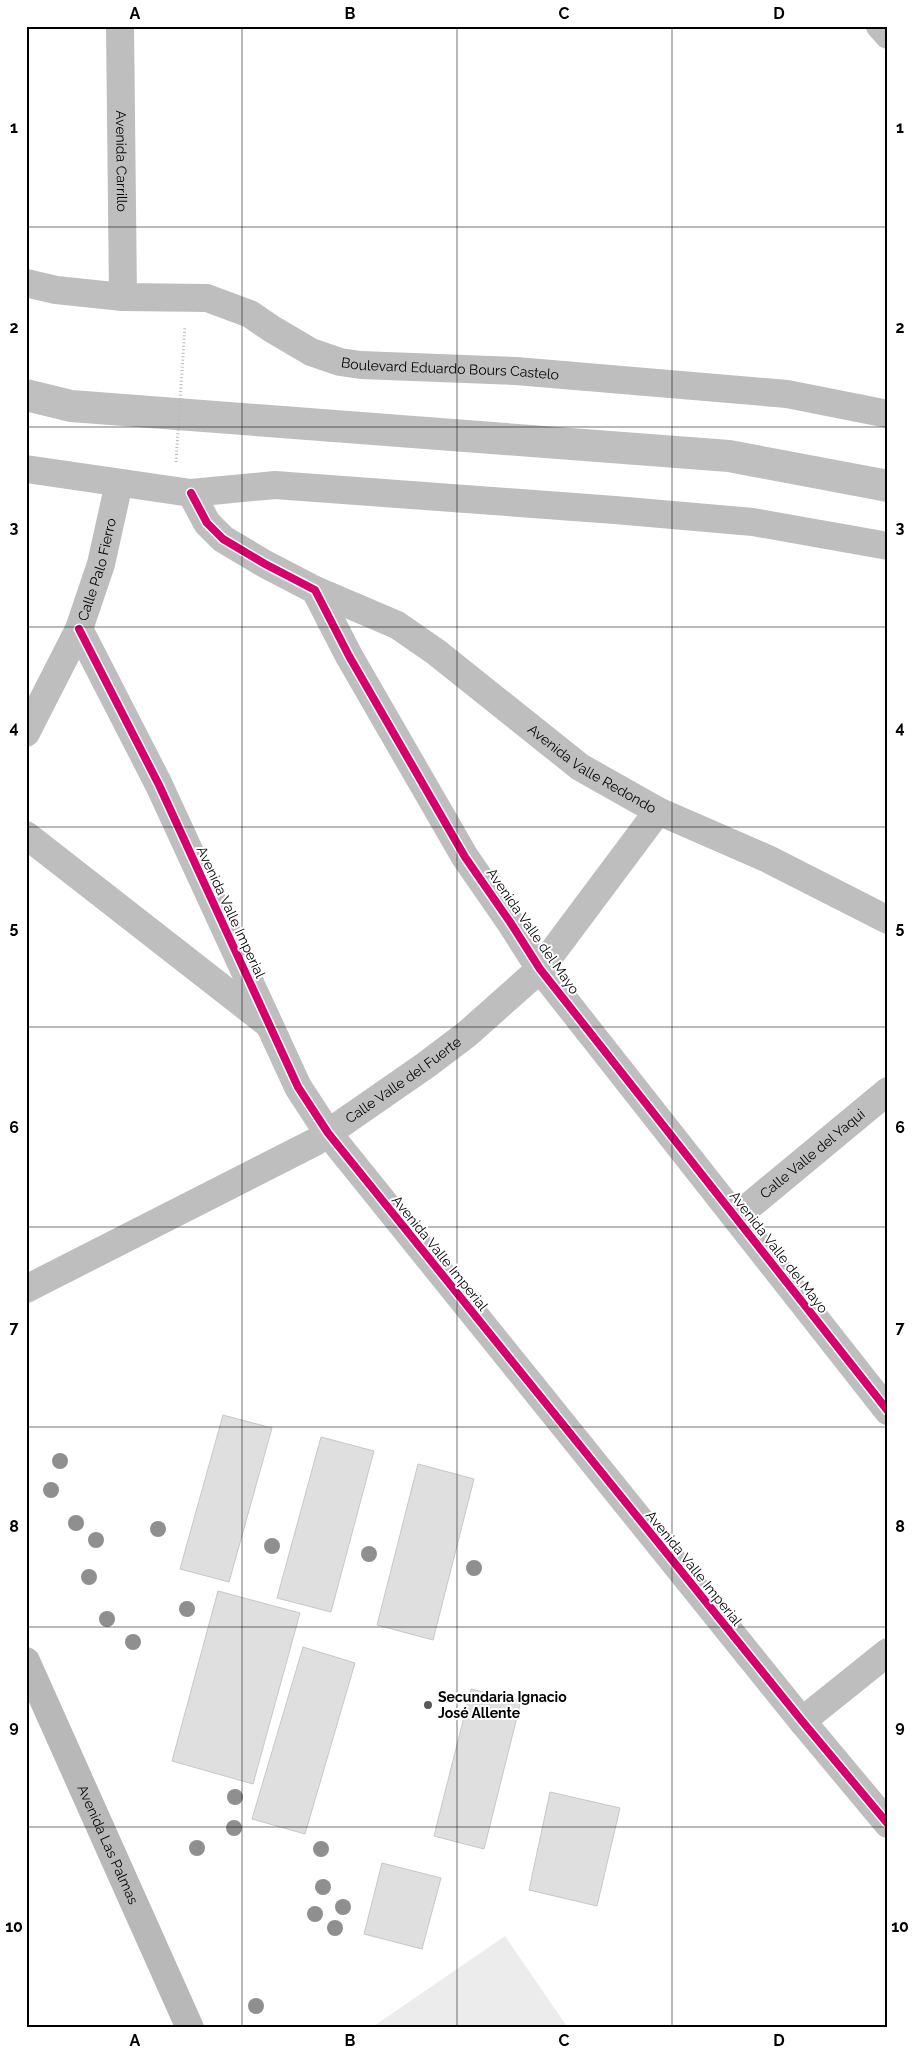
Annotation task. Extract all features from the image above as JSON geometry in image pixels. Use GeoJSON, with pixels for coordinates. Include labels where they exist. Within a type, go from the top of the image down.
{"type":"FeatureCollection","features":[{"type":"Feature","properties":{"kind":"main road","name":"Avenida Las Palmas"},"geometry":{"type":"LineString","coordinates":[[26,1661],[186,2027]]}},
{"type":"Feature","properties":{"kind":"street","name":"Avenida Carrillo"},"geometry":{"type":"LineString","coordinates":[[120,26],[123,297]]}},
{"type":"Feature","properties":{"kind":"street"},"geometry":{"type":"LineString","coordinates":[[880,26],[888,35]]}},
{"type":"Feature","properties":{"kind":"street","name":"Boulevard Eduardo Bours Castelo"},"geometry":{"type":"LineString","coordinates":[[26,283],[56,290],[123,297],[207,298],[250,314],[272,330],[311,352],[340,362],[361,365],[516,371],[767,392],[787,394],[888,414]]}},
{"type":"Feature","properties":{"kind":"street"},"geometry":{"type":"LineString","coordinates":[[26,469],[191,493],[275,485],[596,508],[753,522],[888,546]]}},
{"type":"Feature","properties":{"kind":"street","name":"Calle Palo Fierro"},"geometry":{"type":"LineString","coordinates":[[26,733],[80,629],[101,564],[119,482]]}},
{"type":"Feature","properties":{"kind":"street"},"geometry":{"type":"LineString","coordinates":[[191,493],[207,523],[223,539],[265,564],[315,590]]}},
{"type":"Feature","properties":{"kind":"street","name":"Avenida Valle Redondo"},"geometry":{"type":"LineString","coordinates":[[315,590],[397,625],[436,652],[580,767],[658,811],[768,859],[888,920]]}},
{"type":"Feature","properties":{"kind":"street","name":"Avenida Valle del Mayo"},"geometry":{"type":"LineString","coordinates":[[315,590],[349,656],[465,857],[540,969],[888,1411]]}},
{"type":"Feature","properties":{"kind":"street","name":"Avenida Valle Imperial"},"geometry":{"type":"LineString","coordinates":[[80,629],[159,785],[298,1087],[328,1133],[802,1721],[888,1824]]}},
{"type":"Feature","properties":{"kind":"street","name":"Calle Valle del Fuerte"},"geometry":{"type":"LineString","coordinates":[[26,1289],[315,1142],[433,1060],[467,1034],[540,969],[658,811]]}},
{"type":"Feature","properties":{"kind":"street"},"geometry":{"type":"LineString","coordinates":[[26,835],[271,1027]]}},
{"type":"Feature","properties":{"kind":"street","name":"Calle Valle del Yaqui"},"geometry":{"type":"LineString","coordinates":[[736,1216],[888,1091]]}},
{"type":"Feature","properties":{"kind":"street"},"geometry":{"type":"LineString","coordinates":[[802,1721],[888,1652]]}},
{"type":"Feature","properties":{"kind":"path"},"geometry":{"type":"LineString","coordinates":[[176,466],[185,323]]}},
{"type":"Feature","properties":{"kind":"shaded area"},"geometry":{"type":"Polygon","coordinates":[[[505,1936],[568,2028],[371,2028],[505,1936]]]}},
{"type":"Feature","properties":{"kind":"building"},"geometry":{"type":"Polygon","coordinates":[[[223,1415],[272,1428],[229,1582],[180,1569],[223,1415]]]}},
{"type":"Feature","properties":{"kind":"building"},"geometry":{"type":"Polygon","coordinates":[[[321,1437],[374,1451],[331,1612],[277,1598],[321,1437]]]}},
{"type":"Feature","properties":{"kind":"building"},"geometry":{"type":"Polygon","coordinates":[[[418,1464],[474,1479],[433,1640],[377,1625],[418,1464]]]}},
{"type":"Feature","properties":{"kind":"building"},"geometry":{"type":"Polygon","coordinates":[[[218,1591],[300,1613],[253,1784],[172,1761],[218,1591]]]}},
{"type":"Feature","properties":{"kind":"building"},"geometry":{"type":"Polygon","coordinates":[[[303,1647],[355,1663],[305,1834],[252,1819],[303,1647]]]}},
{"type":"Feature","properties":{"kind":"building"},"geometry":{"type":"Polygon","coordinates":[[[471,1689],[521,1701],[484,1849],[434,1836],[471,1689]]]}},
{"type":"Feature","properties":{"kind":"building"},"geometry":{"type":"Polygon","coordinates":[[[550,1792],[620,1808],[597,1906],[529,1890],[550,1792]]]}},
{"type":"Feature","properties":{"kind":"building"},"geometry":{"type":"Polygon","coordinates":[[[382,1863],[441,1878],[422,1949],[364,1934],[382,1863]]]}},
{"type":"Feature","properties":{"kind":"waterway"},"geometry":{"type":"LineString","coordinates":[[26,395],[71,406],[729,456],[888,486]]}},
{"type":"Feature","properties":{"kind":"cycle path"},"geometry":{"type":"LineString","coordinates":[[191,493],[207,523],[223,539],[265,564],[315,590],[349,656],[465,857],[540,969],[888,1411]]}},
{"type":"Feature","properties":{"kind":"cycle path"},"geometry":{"type":"LineString","coordinates":[[79,629],[159,785],[298,1087],[328,1133],[802,1721],[888,1824]]}},
{"type":"Feature","properties":{"kind":"place","name":"Secundaria Ignacio José Allente"},"geometry":{"type":"Point","coordinates":[428,1705]}}]}
